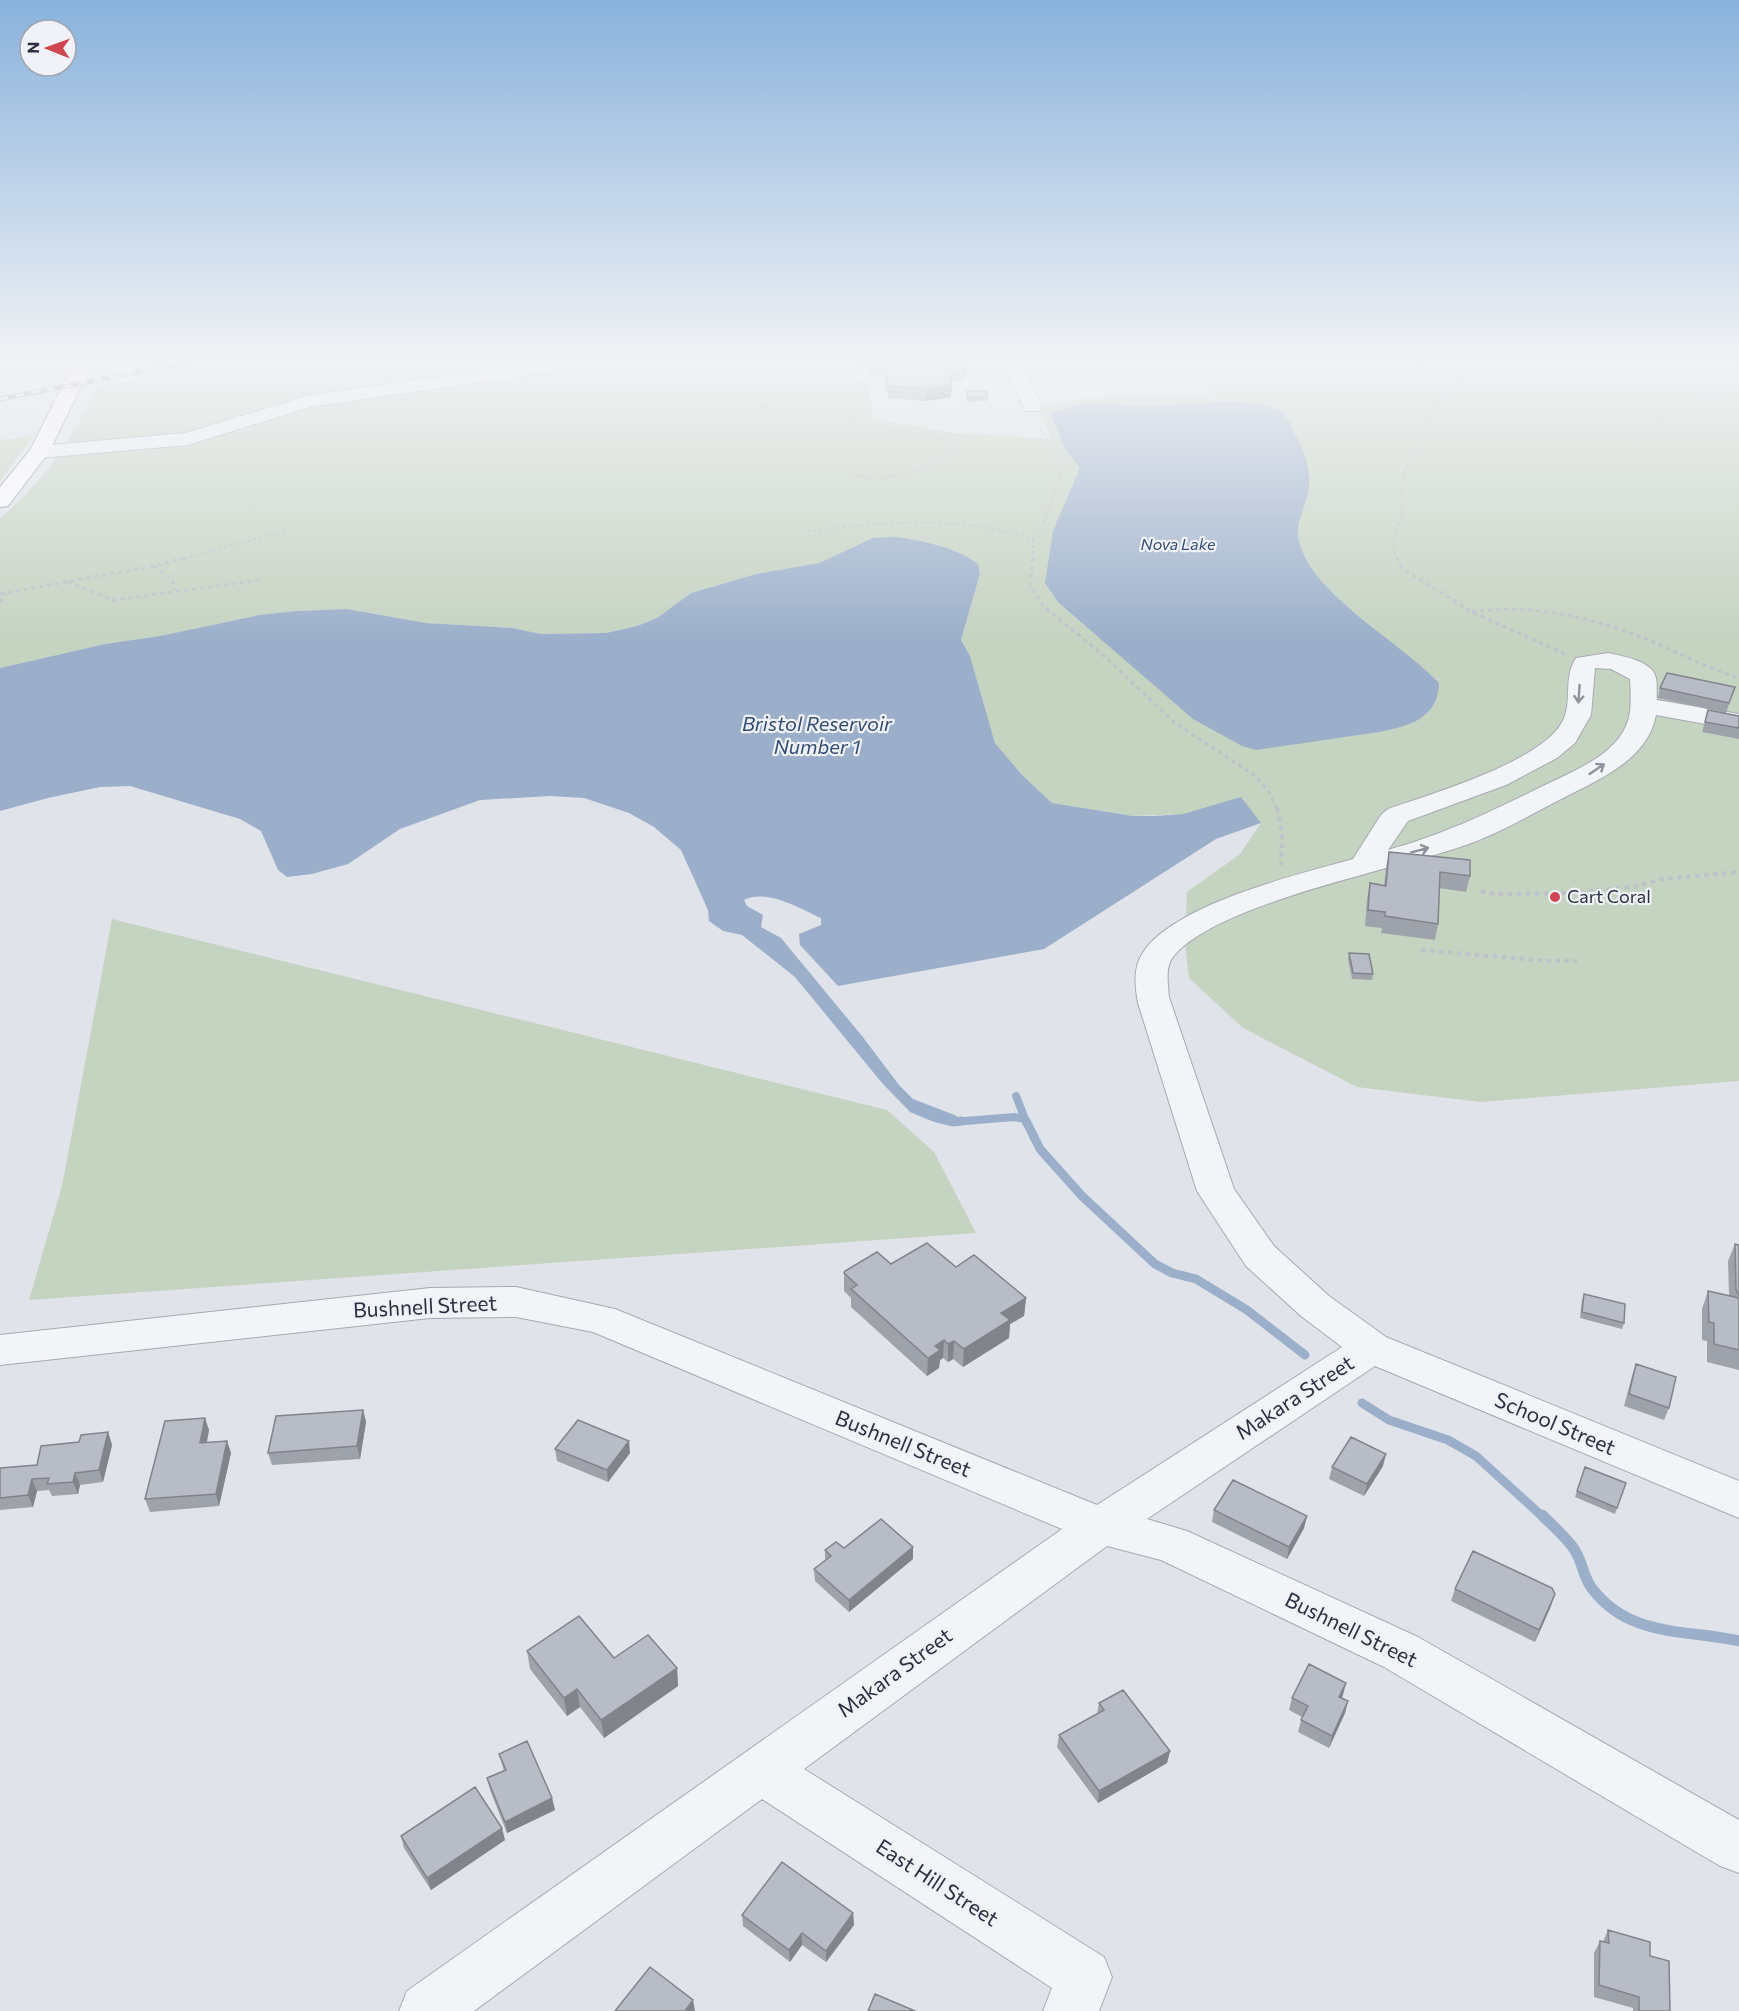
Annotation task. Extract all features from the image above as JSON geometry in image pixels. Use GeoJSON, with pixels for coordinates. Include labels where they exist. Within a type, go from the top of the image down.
{"type":"FeatureCollection","features":[{"type":"Feature","properties":{"kind":"highway"},"geometry":{"type":"LineString","coordinates":[[0,501],[38,454]]}},
{"type":"Feature","properties":{"kind":"street","name":"School Street"},"geometry":{"type":"LineString","coordinates":[[1585,663],[1610,661],[1637,671],[1643,676],[1641,725],[1625,750],[1582,778],[1456,839],[1286,889],[1197,922],[1158,953],[1151,973],[1154,1003],[1216,1191],[1260,1256],[1315,1306],[1372,1348],[1739,1500]]}},
{"type":"Feature","properties":{"kind":"street"},"geometry":{"type":"LineString","coordinates":[[1364,866],[1391,821],[1398,815],[1503,776],[1527,764],[1562,740],[1576,722],[1580,670],[1585,663]]}},
{"type":"Feature","properties":{"kind":"street"},"geometry":{"type":"LineString","coordinates":[[1642,705],[1739,722]]}},
{"type":"Feature","properties":{"kind":"street","name":"Bushnell Street"},"geometry":{"type":"LineString","coordinates":[[0,1350],[430,1303],[516,1302],[601,1319],[1101,1526],[1171,1544],[1401,1652],[1739,1848]]}},
{"type":"Feature","properties":{"kind":"street","name":"Makara Street"},"geometry":{"type":"LineString","coordinates":[[427,2011],[1101,1526],[1372,1348]]}},
{"type":"Feature","properties":{"kind":"street","name":"East Hill Street"},"geometry":{"type":"LineString","coordinates":[[760,1770],[1084,1977],[1071,2011]]}},
{"type":"Feature","properties":{"kind":"path"},"geometry":{"type":"LineString","coordinates":[[850,475],[879,480],[894,479],[929,468],[952,454]]}},
{"type":"Feature","properties":{"kind":"path"},"geometry":{"type":"LineString","coordinates":[[1057,454],[1063,470],[1043,525],[1033,539],[1030,584],[1040,602],[1099,651],[1176,724],[1248,768],[1267,786],[1281,815],[1284,838],[1281,875],[1286,889]]}},
{"type":"Feature","properties":{"kind":"path"},"geometry":{"type":"LineString","coordinates":[[1411,454],[1403,475],[1402,514],[1392,544],[1393,554],[1403,569],[1472,612],[1585,663]]}},
{"type":"Feature","properties":{"kind":"path"},"geometry":{"type":"LineString","coordinates":[[807,531],[924,523],[995,528],[1033,539]]}},
{"type":"Feature","properties":{"kind":"path"},"geometry":{"type":"LineString","coordinates":[[0,594],[154,566],[288,530]]}},
{"type":"Feature","properties":{"kind":"path"},"geometry":{"type":"LineString","coordinates":[[154,566],[172,579],[175,590]]}},
{"type":"Feature","properties":{"kind":"path"},"geometry":{"type":"LineString","coordinates":[[68,582],[113,600],[261,580]]}},
{"type":"Feature","properties":{"kind":"path"},"geometry":{"type":"LineString","coordinates":[[0,602],[6,593]]}},
{"type":"Feature","properties":{"kind":"path"},"geometry":{"type":"LineString","coordinates":[[1472,612],[1508,608],[1576,619],[1632,634],[1698,664],[1739,678]]}},
{"type":"Feature","properties":{"kind":"path"},"geometry":{"type":"LineString","coordinates":[[1481,891],[1495,894],[1566,893],[1639,886],[1662,879],[1739,873]]}},
{"type":"Feature","properties":{"kind":"path"},"geometry":{"type":"LineString","coordinates":[[1421,950],[1547,961],[1577,961]]}},
{"type":"Feature","properties":{"kind":"green space"},"geometry":{"type":"Polygon","coordinates":[[[0,454],[21,454],[0,481],[0,454]]]}},
{"type":"Feature","properties":{"kind":"green space"},"geometry":{"type":"Polygon","coordinates":[[[59,454],[1739,454],[1739,1081],[1480,1102],[1357,1087],[1243,1028],[1189,978],[1185,943],[1187,892],[1240,854],[1261,823],[1210,808],[1183,814],[1133,816],[1052,803],[1022,775],[995,743],[970,656],[961,640],[980,574],[943,548],[924,541],[844,552],[819,563],[756,574],[691,593],[657,618],[637,626],[606,633],[541,634],[513,628],[426,623],[347,609],[296,611],[259,615],[160,636],[105,644],[0,668],[0,518],[29,491],[59,454]]]}},
{"type":"Feature","properties":{"kind":"green space"},"geometry":{"type":"Polygon","coordinates":[[[112,919],[887,1110],[934,1152],[976,1233],[29,1300],[62,1186],[112,919]]]}},
{"type":"Feature","properties":{"kind":"water","name":"Nova Lake"},"geometry":{"type":"Polygon","coordinates":[[[1069,454],[1303,454],[1309,475],[1309,485],[1298,534],[1307,562],[1339,600],[1423,667],[1439,683],[1434,705],[1420,718],[1401,727],[1256,750],[1242,746],[1193,719],[1059,603],[1045,583],[1053,531],[1080,468],[1069,454]]]}},
{"type":"Feature","properties":{"kind":"water","name":"Bristol Reservoir Number 1"},"geometry":{"type":"Polygon","coordinates":[[[896,537],[950,549],[978,564],[980,574],[961,640],[970,656],[995,743],[1022,775],[1052,803],[1133,816],[1154,816],[1183,814],[1241,797],[1261,823],[1216,839],[1044,949],[838,986],[800,945],[799,934],[821,925],[821,918],[773,898],[762,896],[744,900],[747,906],[763,915],[761,927],[781,938],[862,1036],[899,1085],[913,1099],[957,1116],[951,1126],[910,1112],[882,1083],[795,977],[742,935],[723,931],[709,921],[708,910],[681,850],[654,827],[629,813],[584,798],[550,796],[480,800],[400,829],[348,864],[312,874],[287,877],[278,870],[261,831],[240,819],[130,786],[100,787],[0,811],[0,668],[105,644],[160,636],[259,615],[296,611],[347,609],[426,623],[513,628],[541,634],[606,633],[637,626],[657,618],[691,593],[756,574],[819,563],[873,538],[896,537]]]}},
{"type":"Feature","properties":{"kind":"building"},"geometry":{"type":"Polygon","coordinates":[[[1667,673],[1735,687],[1729,703],[1660,688],[1667,673]]]}},
{"type":"Feature","properties":{"kind":"building"},"geometry":{"type":"Polygon","coordinates":[[[1708,710],[1739,716],[1739,728],[1705,722],[1708,710]]]}},
{"type":"Feature","properties":{"kind":"building"},"geometry":{"type":"Polygon","coordinates":[[[1389,852],[1470,860],[1470,876],[1440,872],[1438,924],[1385,916],[1385,912],[1368,910],[1370,883],[1386,886],[1389,852]]]}},
{"type":"Feature","properties":{"kind":"building"},"geometry":{"type":"Polygon","coordinates":[[[1349,953],[1369,954],[1373,974],[1353,973],[1349,953]]]}},
{"type":"Feature","properties":{"kind":"building"},"geometry":{"type":"Polygon","coordinates":[[[927,1243],[956,1267],[974,1255],[1026,1298],[1001,1313],[1010,1320],[964,1349],[954,1341],[948,1344],[944,1340],[935,1346],[940,1350],[928,1358],[851,1289],[857,1285],[844,1273],[877,1252],[891,1264],[927,1243]]]}},
{"type":"Feature","properties":{"kind":"building"},"geometry":{"type":"Polygon","coordinates":[[[1735,1244],[1739,1245],[1739,1295],[1736,1290],[1735,1244]]]}},
{"type":"Feature","properties":{"kind":"building"},"geometry":{"type":"Polygon","coordinates":[[[1708,1291],[1739,1298],[1739,1350],[1714,1344],[1714,1323],[1709,1322],[1708,1291]]]}},
{"type":"Feature","properties":{"kind":"building"},"geometry":{"type":"Polygon","coordinates":[[[1584,1294],[1625,1304],[1624,1323],[1582,1312],[1584,1294]]]}},
{"type":"Feature","properties":{"kind":"building"},"geometry":{"type":"Polygon","coordinates":[[[1636,1364],[1676,1377],[1669,1408],[1629,1394],[1636,1364]]]}},
{"type":"Feature","properties":{"kind":"building"},"geometry":{"type":"Polygon","coordinates":[[[363,1410],[357,1446],[268,1453],[276,1416],[363,1410]]]}},
{"type":"Feature","properties":{"kind":"building"},"geometry":{"type":"Polygon","coordinates":[[[205,1418],[200,1443],[227,1441],[216,1494],[145,1499],[165,1421],[205,1418]]]}},
{"type":"Feature","properties":{"kind":"building"},"geometry":{"type":"Polygon","coordinates":[[[578,1420],[629,1441],[607,1470],[555,1449],[578,1420]]]}},
{"type":"Feature","properties":{"kind":"building"},"geometry":{"type":"Polygon","coordinates":[[[108,1432],[99,1470],[75,1473],[73,1482],[47,1484],[49,1478],[32,1479],[28,1495],[0,1498],[0,1468],[37,1465],[41,1446],[79,1442],[81,1435],[108,1432]]]}},
{"type":"Feature","properties":{"kind":"building"},"geometry":{"type":"Polygon","coordinates":[[[1351,1437],[1386,1454],[1367,1484],[1332,1467],[1351,1437]]]}},
{"type":"Feature","properties":{"kind":"building"},"geometry":{"type":"Polygon","coordinates":[[[1585,1467],[1626,1483],[1617,1508],[1577,1491],[1585,1467]]]}},
{"type":"Feature","properties":{"kind":"building"},"geometry":{"type":"Polygon","coordinates":[[[1233,1480],[1307,1516],[1289,1547],[1214,1510],[1233,1480]]]}},
{"type":"Feature","properties":{"kind":"building"},"geometry":{"type":"Polygon","coordinates":[[[881,1519],[913,1547],[849,1600],[814,1569],[831,1556],[825,1550],[836,1542],[844,1548],[881,1519]]]}},
{"type":"Feature","properties":{"kind":"building"},"geometry":{"type":"Polygon","coordinates":[[[1473,1551],[1552,1588],[1555,1594],[1539,1630],[1455,1589],[1473,1551]]]}},
{"type":"Feature","properties":{"kind":"building"},"geometry":{"type":"Polygon","coordinates":[[[579,1616],[614,1658],[648,1635],[677,1668],[601,1720],[577,1689],[564,1698],[527,1651],[579,1616]]]}},
{"type":"Feature","properties":{"kind":"building"},"geometry":{"type":"Polygon","coordinates":[[[1309,1664],[1346,1683],[1339,1697],[1348,1701],[1332,1736],[1301,1720],[1308,1706],[1292,1698],[1309,1664]]]}},
{"type":"Feature","properties":{"kind":"building"},"geometry":{"type":"Polygon","coordinates":[[[1123,1690],[1170,1751],[1099,1791],[1059,1735],[1104,1710],[1099,1703],[1123,1690]]]}},
{"type":"Feature","properties":{"kind":"building"},"geometry":{"type":"Polygon","coordinates":[[[527,1741],[552,1798],[505,1822],[487,1778],[506,1770],[499,1754],[527,1741]]]}},
{"type":"Feature","properties":{"kind":"building"},"geometry":{"type":"Polygon","coordinates":[[[475,1787],[502,1828],[427,1878],[401,1836],[475,1787]]]}},
{"type":"Feature","properties":{"kind":"building"},"geometry":{"type":"Polygon","coordinates":[[[782,1862],[853,1913],[826,1951],[802,1933],[789,1950],[742,1915],[782,1862]]]}},
{"type":"Feature","properties":{"kind":"building"},"geometry":{"type":"Polygon","coordinates":[[[1608,1930],[1650,1942],[1650,1956],[1669,1961],[1670,2011],[1639,2011],[1639,1997],[1599,1985],[1600,1941],[1609,1943],[1608,1930]]]}},
{"type":"Feature","properties":{"kind":"building"},"geometry":{"type":"Polygon","coordinates":[[[650,1967],[693,2000],[685,2011],[615,2011],[650,1967]]]}},
{"type":"Feature","properties":{"kind":"building"},"geometry":{"type":"Polygon","coordinates":[[[875,1994],[915,2011],[868,2011],[875,1994]]]}},
{"type":"Feature","properties":{"kind":"waterway"},"geometry":{"type":"LineString","coordinates":[[1016,1096],[1025,1119]]}},
{"type":"Feature","properties":{"kind":"waterway"},"geometry":{"type":"LineString","coordinates":[[961,1121],[953,1122],[1014,1117],[1025,1119]]}},
{"type":"Feature","properties":{"kind":"waterway"},"geometry":{"type":"LineString","coordinates":[[1025,1119],[1040,1149],[1082,1196],[1155,1264],[1172,1273],[1196,1279],[1247,1310],[1305,1355]]}},
{"type":"Feature","properties":{"kind":"waterway"},"geometry":{"type":"LineString","coordinates":[[1362,1403],[1389,1420],[1448,1440],[1476,1456],[1543,1517]]}},
{"type":"Feature","properties":{"kind":"waterway"},"geometry":{"type":"LineString","coordinates":[[1542,1515],[1574,1549],[1591,1587],[1606,1603],[1622,1615],[1659,1629],[1739,1641]]}},
{"type":"Feature","properties":{"kind":"place","name":"Cart Coral"},"geometry":{"type":"Point","coordinates":[1555,897]}}]}
